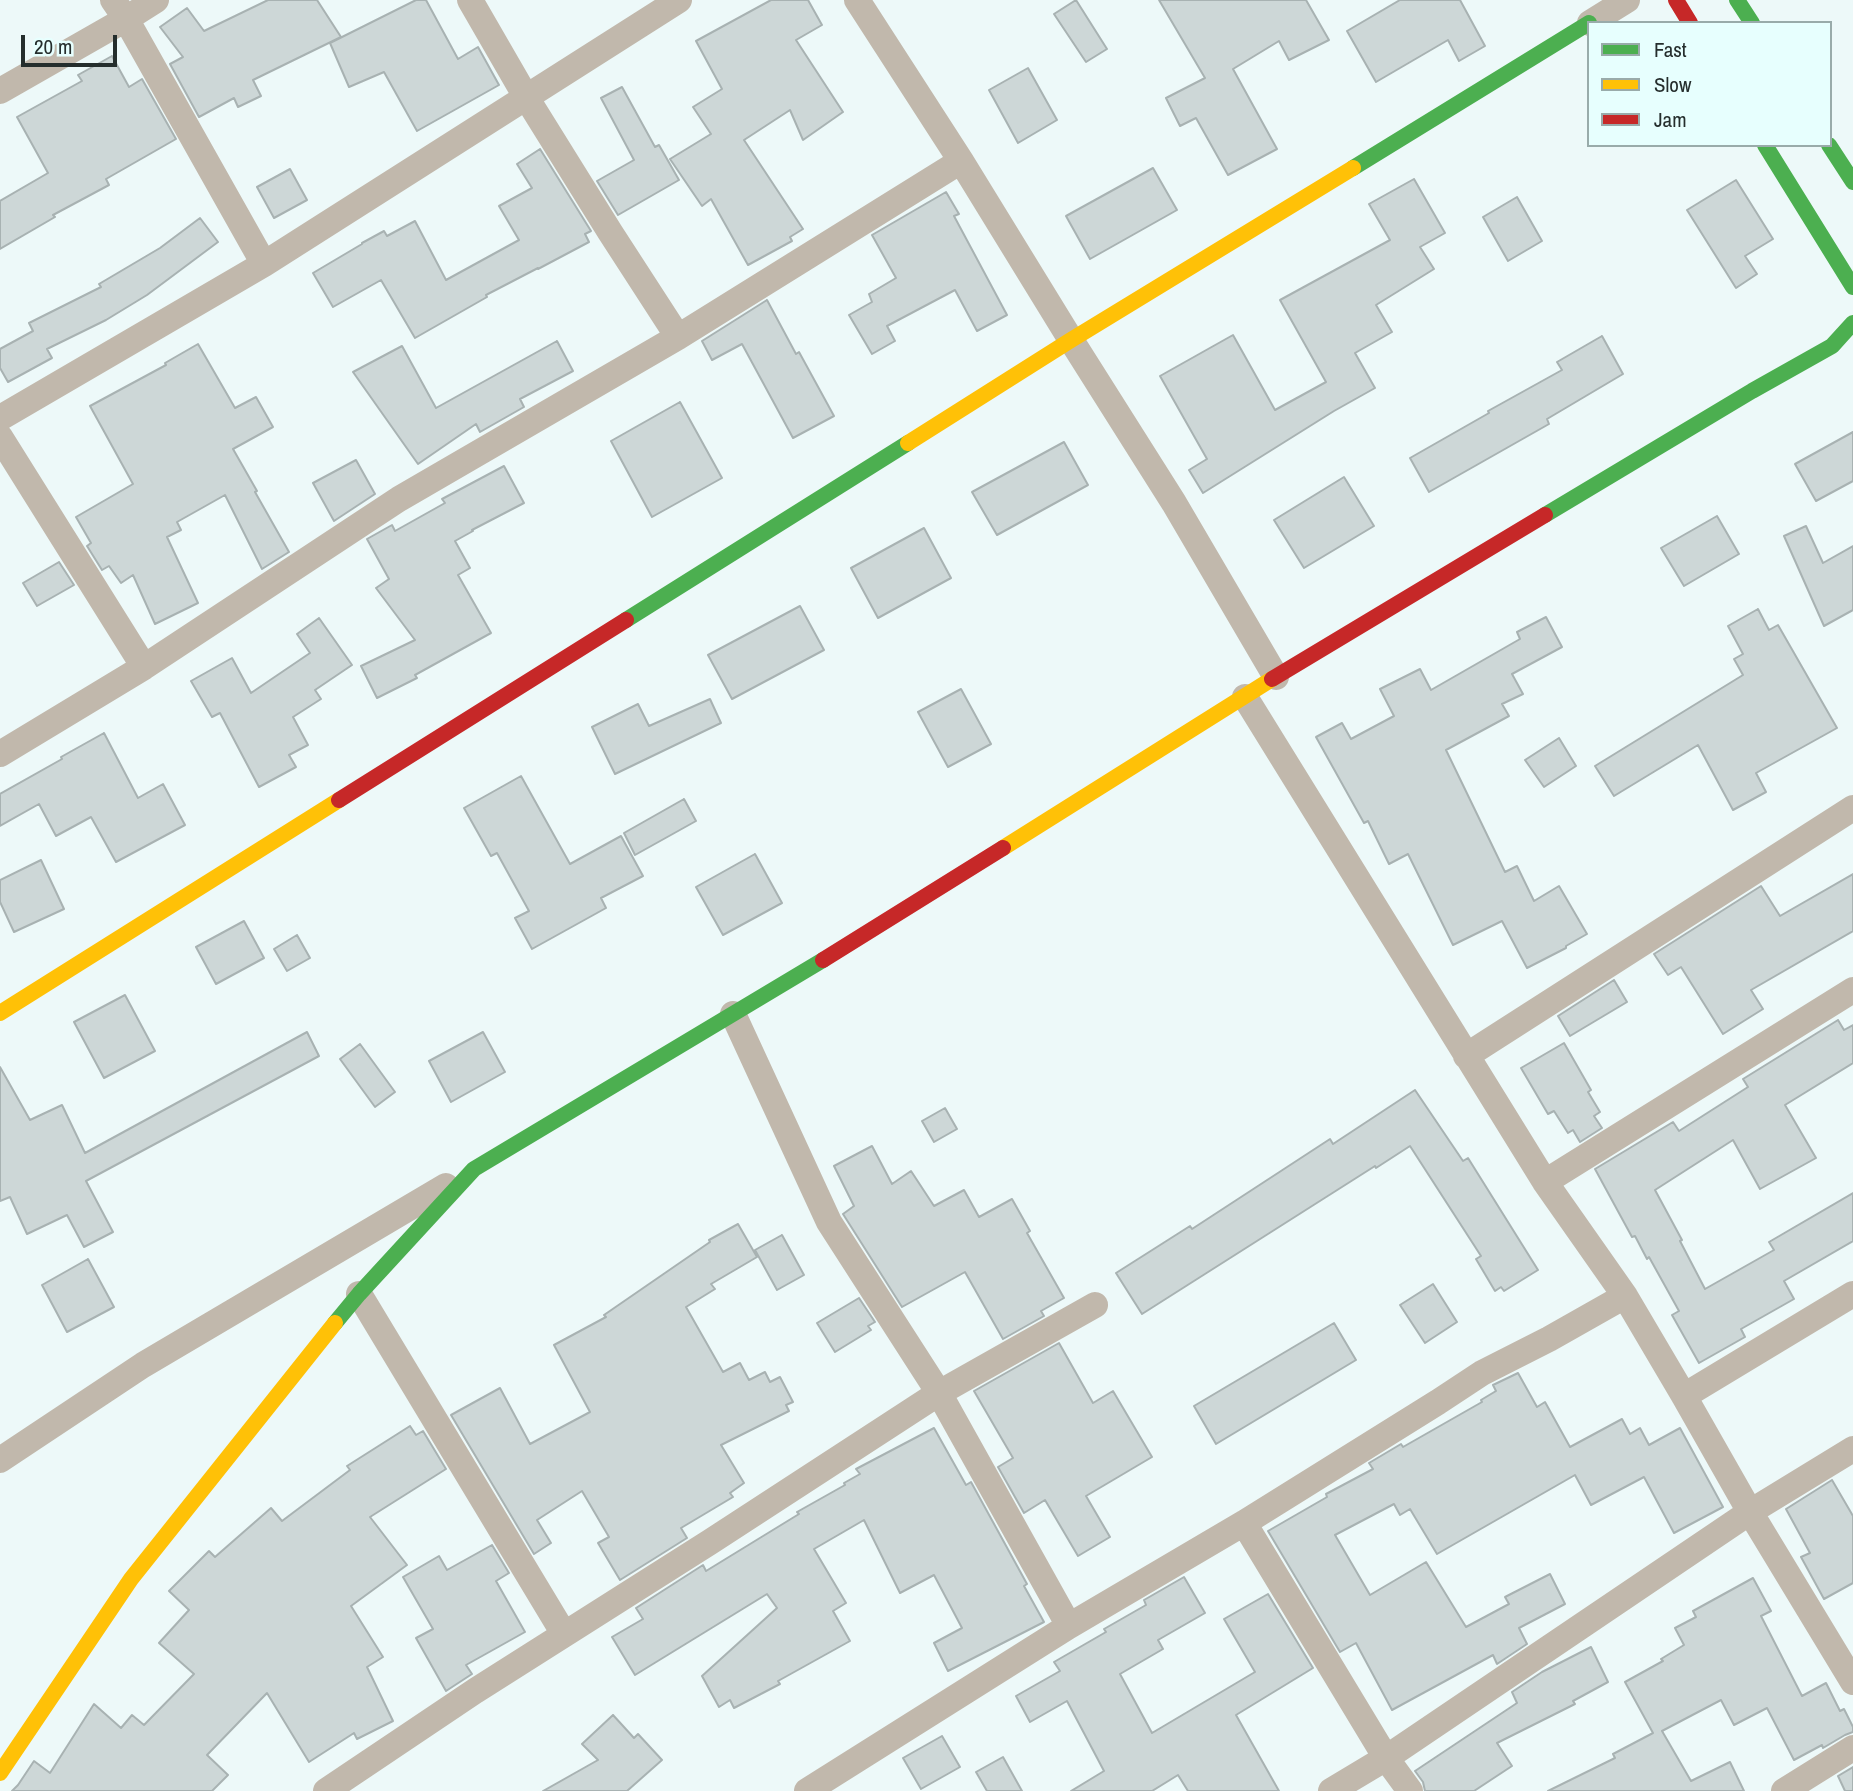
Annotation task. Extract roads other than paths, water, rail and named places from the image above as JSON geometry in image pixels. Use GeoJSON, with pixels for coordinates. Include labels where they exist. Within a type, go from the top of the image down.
{"type":"FeatureCollection","features":[{"type":"Feature","properties":{"kind":"street"},"geometry":{"type":"LineString","coordinates":[[0,91],[119,10],[156,0]]}},
{"type":"Feature","properties":{"kind":"street"},"geometry":{"type":"LineString","coordinates":[[470,0],[526,97],[678,337]]}},
{"type":"Feature","properties":{"kind":"street"},"geometry":{"type":"LineString","coordinates":[[0,418],[264,264],[679,0]]}},
{"type":"Feature","properties":{"kind":"street"},"geometry":{"type":"LineString","coordinates":[[857,0],[961,161],[1174,503],[1276,677]]}},
{"type":"Feature","properties":{"kind":"street"},"geometry":{"type":"LineString","coordinates":[[1592,21],[1627,0]]}},
{"type":"Feature","properties":{"kind":"street"},"geometry":{"type":"LineString","coordinates":[[1676,0],[1689,21]]}},
{"type":"Feature","properties":{"kind":"street"},"geometry":{"type":"LineString","coordinates":[[1737,0],[1751,21]]}},
{"type":"Feature","properties":{"kind":"street"},"geometry":{"type":"LineString","coordinates":[[119,10],[264,264]]}},
{"type":"Feature","properties":{"kind":"street"},"geometry":{"type":"LineString","coordinates":[[0,1013],[1071,340],[1587,24]]}},
{"type":"Feature","properties":{"kind":"street"},"geometry":{"type":"LineString","coordinates":[[1766,147],[1853,287]]}},
{"type":"Feature","properties":{"kind":"street"},"geometry":{"type":"LineString","coordinates":[[1830,147],[1853,182]]}},
{"type":"Feature","properties":{"kind":"street"},"geometry":{"type":"LineString","coordinates":[[0,754],[144,667],[399,499],[678,337],[961,161]]}},
{"type":"Feature","properties":{"kind":"street"},"geometry":{"type":"LineString","coordinates":[[0,1460],[143,1365],[868,933],[1276,677],[1752,391],[1832,346],[1853,323]]}},
{"type":"Feature","properties":{"kind":"street"},"geometry":{"type":"LineString","coordinates":[[1832,346],[1853,346]]}},
{"type":"Feature","properties":{"kind":"street"},"geometry":{"type":"LineString","coordinates":[[0,437],[144,667]]}},
{"type":"Feature","properties":{"kind":"street"},"geometry":{"type":"LineString","coordinates":[[1245,697],[1545,1182],[1625,1296],[1750,1512],[1853,1682]]}},
{"type":"Feature","properties":{"kind":"street"},"geometry":{"type":"LineString","coordinates":[[1466,1056],[1853,808]]}},
{"type":"Feature","properties":{"kind":"street"},"geometry":{"type":"LineString","coordinates":[[1545,1182],[1853,990]]}},
{"type":"Feature","properties":{"kind":"street"},"geometry":{"type":"LineString","coordinates":[[733,1014],[829,1222],[939,1392],[1069,1626]]}},
{"type":"Feature","properties":{"kind":"street"},"geometry":{"type":"LineString","coordinates":[[0,1773],[131,1579],[359,1294],[474,1169]]}},
{"type":"Feature","properties":{"kind":"street"},"geometry":{"type":"LineString","coordinates":[[359,1294],[564,1634]]}},
{"type":"Feature","properties":{"kind":"street"},"geometry":{"type":"LineString","coordinates":[[1684,1396],[1853,1294]]}},
{"type":"Feature","properties":{"kind":"street"},"geometry":{"type":"LineString","coordinates":[[807,1791],[1069,1626],[1244,1523],[1482,1373],[1625,1296]]}},
{"type":"Feature","properties":{"kind":"street"},"geometry":{"type":"LineString","coordinates":[[326,1791],[475,1690],[710,1542],[939,1392],[1095,1305]]}},
{"type":"Feature","properties":{"kind":"street"},"geometry":{"type":"LineString","coordinates":[[1331,1791],[1386,1758],[1750,1512],[1853,1449]]}},
{"type":"Feature","properties":{"kind":"street"},"geometry":{"type":"LineString","coordinates":[[1244,1523],[1386,1758],[1410,1791]]}},
{"type":"Feature","properties":{"kind":"street"},"geometry":{"type":"LineString","coordinates":[[1784,1791],[1853,1748]]}}]}
